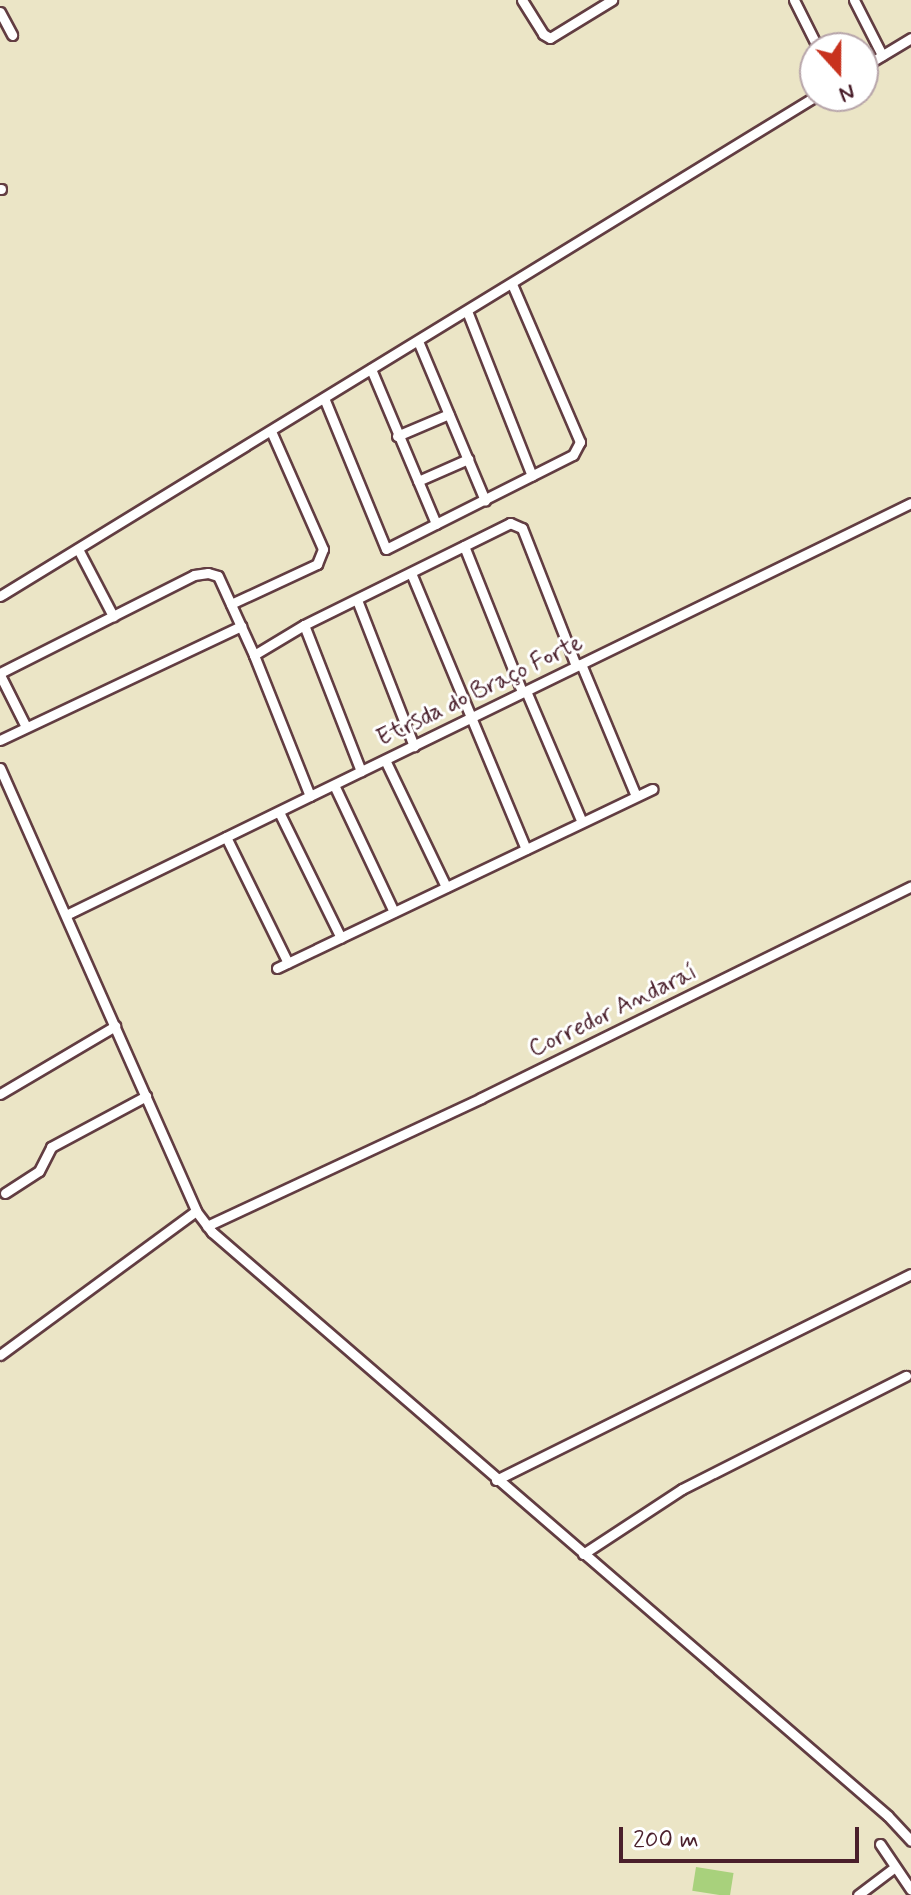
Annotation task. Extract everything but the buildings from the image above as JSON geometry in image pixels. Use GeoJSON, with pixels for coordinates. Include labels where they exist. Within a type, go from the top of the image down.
{"type":"FeatureCollection","features":[{"type":"Feature","properties":{"kind":"street"},"geometry":{"type":"LineString","coordinates":[[522,0],[543,34],[550,38],[612,0]]}},
{"type":"Feature","properties":{"kind":"street"},"geometry":{"type":"LineString","coordinates":[[794,0],[810,32]]}},
{"type":"Feature","properties":{"kind":"street"},"geometry":{"type":"LineString","coordinates":[[854,0],[882,55]]}},
{"type":"Feature","properties":{"kind":"street"},"geometry":{"type":"LineString","coordinates":[[0,12],[12,35]]}},
{"type":"Feature","properties":{"kind":"street"},"geometry":{"type":"LineString","coordinates":[[879,57],[911,38]]}},
{"type":"Feature","properties":{"kind":"street"},"geometry":{"type":"LineString","coordinates":[[0,596],[799,107]]}},
{"type":"Feature","properties":{"kind":"street"},"geometry":{"type":"LineString","coordinates":[[324,398],[386,549],[573,455],[580,442],[512,284]]}},
{"type":"Feature","properties":{"kind":"street"},"geometry":{"type":"LineString","coordinates":[[467,311],[532,476]]}},
{"type":"Feature","properties":{"kind":"street"},"geometry":{"type":"LineString","coordinates":[[418,341],[485,500]]}},
{"type":"Feature","properties":{"kind":"street"},"geometry":{"type":"LineString","coordinates":[[371,369],[436,524]]}},
{"type":"Feature","properties":{"kind":"street"},"geometry":{"type":"LineString","coordinates":[[397,436],[449,414]]}},
{"type":"Feature","properties":{"kind":"street"},"geometry":{"type":"LineString","coordinates":[[231,604],[317,564],[323,549],[271,431]]}},
{"type":"Feature","properties":{"kind":"street"},"geometry":{"type":"LineString","coordinates":[[418,481],[468,459]]}},
{"type":"Feature","properties":{"kind":"street","name":"Etrsda do Braço Forte"},"geometry":{"type":"LineString","coordinates":[[66,915],[911,503]]}},
{"type":"Feature","properties":{"kind":"street"},"geometry":{"type":"LineString","coordinates":[[254,655],[304,625],[510,523],[522,528],[636,796]]}},
{"type":"Feature","properties":{"kind":"street"},"geometry":{"type":"LineString","coordinates":[[464,546],[582,822]]}},
{"type":"Feature","properties":{"kind":"street"},"geometry":{"type":"LineString","coordinates":[[78,549],[113,616]]}},
{"type":"Feature","properties":{"kind":"street"},"geometry":{"type":"LineString","coordinates":[[25,725],[0,674],[194,575],[208,573],[218,576],[231,604],[310,796]]}},
{"type":"Feature","properties":{"kind":"street"},"geometry":{"type":"LineString","coordinates":[[411,573],[526,849]]}},
{"type":"Feature","properties":{"kind":"street"},"geometry":{"type":"LineString","coordinates":[[357,600],[414,746]]}},
{"type":"Feature","properties":{"kind":"street"},"geometry":{"type":"LineString","coordinates":[[304,625],[361,771]]}},
{"type":"Feature","properties":{"kind":"street"},"geometry":{"type":"LineString","coordinates":[[0,740],[25,725],[241,626]]}},
{"type":"Feature","properties":{"kind":"street"},"geometry":{"type":"LineString","coordinates":[[385,760],[446,887]]}},
{"type":"Feature","properties":{"kind":"street"},"geometry":{"type":"LineString","coordinates":[[0,768],[196,1211],[207,1226],[496,1480],[888,1816],[911,1841]]}},
{"type":"Feature","properties":{"kind":"street"},"geometry":{"type":"LineString","coordinates":[[334,785],[394,912]]}},
{"type":"Feature","properties":{"kind":"street"},"geometry":{"type":"LineString","coordinates":[[277,968],[652,789]]}},
{"type":"Feature","properties":{"kind":"street"},"geometry":{"type":"LineString","coordinates":[[279,812],[341,938]]}},
{"type":"Feature","properties":{"kind":"street"},"geometry":{"type":"LineString","coordinates":[[226,837],[288,963]]}},
{"type":"Feature","properties":{"kind":"street","name":"Corredor Andaraí"},"geometry":{"type":"LineString","coordinates":[[207,1226],[331,1170],[911,886]]}},
{"type":"Feature","properties":{"kind":"street"},"geometry":{"type":"LineString","coordinates":[[0,1094],[115,1026]]}},
{"type":"Feature","properties":{"kind":"street"},"geometry":{"type":"LineString","coordinates":[[5,1193],[39,1171],[51,1147],[146,1096]]}},
{"type":"Feature","properties":{"kind":"street"},"geometry":{"type":"LineString","coordinates":[[0,1355],[196,1211]]}},
{"type":"Feature","properties":{"kind":"street"},"geometry":{"type":"LineString","coordinates":[[496,1480],[911,1274]]}},
{"type":"Feature","properties":{"kind":"street"},"geometry":{"type":"LineString","coordinates":[[583,1554],[682,1489],[906,1376]]}},
{"type":"Feature","properties":{"kind":"street"},"geometry":{"type":"LineString","coordinates":[[880,1844],[911,1890]]}},
{"type":"Feature","properties":{"kind":"street"},"geometry":{"type":"LineString","coordinates":[[858,1895],[895,1867]]}},
{"type":"Feature","properties":{"kind":"green space"},"geometry":{"type":"Polygon","coordinates":[[[696,1867],[734,1873],[730,1895],[692,1891],[696,1867]]]}}]}
